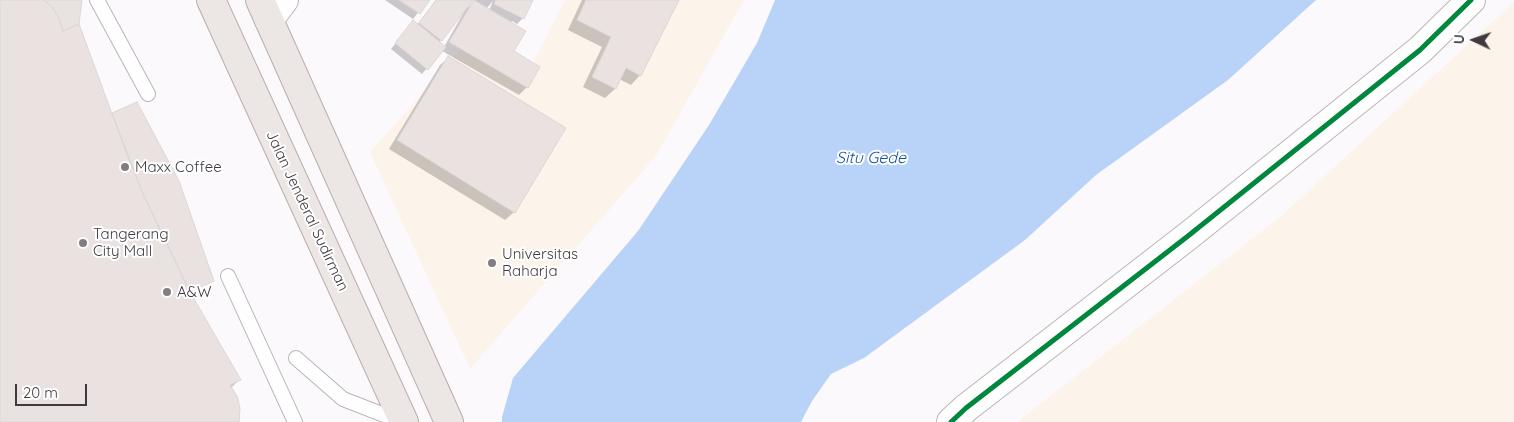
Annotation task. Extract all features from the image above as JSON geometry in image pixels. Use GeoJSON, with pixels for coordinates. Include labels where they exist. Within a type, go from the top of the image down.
{"type":"FeatureCollection","features":[{"type":"Feature","properties":{"kind":"main road","name":"Jalan Jenderal Sudirman"},"geometry":{"type":"LineString","coordinates":[[211,0],[403,422]]}},
{"type":"Feature","properties":{"kind":"main road"},"geometry":{"type":"LineString","coordinates":[[271,7],[449,422]]}},
{"type":"Feature","properties":{"kind":"street"},"geometry":{"type":"LineString","coordinates":[[951,422],[966,408],[1188,236],[1412,56],[1471,0]]}},
{"type":"Feature","properties":{"kind":"lane"},"geometry":{"type":"LineString","coordinates":[[97,0],[148,94]]}},
{"type":"Feature","properties":{"kind":"lane"},"geometry":{"type":"LineString","coordinates":[[228,276],[295,422]]}},
{"type":"Feature","properties":{"kind":"lane"},"geometry":{"type":"LineString","coordinates":[[296,358],[343,399],[403,422]]}},
{"type":"Feature","properties":{"kind":"shaded area","name":"Universitas Raharja"},"geometry":{"type":"Polygon","coordinates":[[[565,0],[744,0],[656,156],[470,369],[370,152],[467,43],[528,73],[565,0]]]}},
{"type":"Feature","properties":{"kind":"shaded area"},"geometry":{"type":"Polygon","coordinates":[[[1514,2],[1514,422],[1017,422],[1280,217],[1514,2]]]}},
{"type":"Feature","properties":{"kind":"water","name":"Situ Gede"},"geometry":{"type":"Polygon","coordinates":[[[775,0],[1316,0],[1228,80],[1096,175],[1025,240],[864,358],[831,374],[812,401],[801,422],[502,422],[513,378],[638,231],[709,125],[757,43],[775,0]]]}},
{"type":"Feature","properties":{"kind":"building","name":"Tangerang City Mall"},"geometry":{"type":"Polygon","coordinates":[[[0,0],[44,0],[58,16],[63,31],[79,24],[143,194],[190,292],[241,380],[230,385],[237,396],[240,408],[239,422],[0,422],[0,0]]]}},
{"type":"Feature","properties":{"kind":"building"},"geometry":{"type":"Polygon","coordinates":[[[44,0],[82,0],[79,24],[63,31],[58,16],[44,0]]]}},
{"type":"Feature","properties":{"kind":"building"},"geometry":{"type":"Polygon","coordinates":[[[399,0],[430,0],[420,14],[399,0]]]}},
{"type":"Feature","properties":{"kind":"building"},"geometry":{"type":"Polygon","coordinates":[[[436,0],[473,0],[442,41],[419,23],[436,0]]]}},
{"type":"Feature","properties":{"kind":"building"},"geometry":{"type":"Polygon","coordinates":[[[474,0],[526,31],[514,51],[540,67],[528,88],[449,42],[474,0]]]}},
{"type":"Feature","properties":{"kind":"building"},"geometry":{"type":"Polygon","coordinates":[[[496,0],[533,0],[524,19],[494,4],[496,0]]]}},
{"type":"Feature","properties":{"kind":"building"},"geometry":{"type":"Polygon","coordinates":[[[586,0],[679,0],[641,76],[626,68],[616,89],[592,77],[611,37],[577,20],[586,0]]]}},
{"type":"Feature","properties":{"kind":"building"},"geometry":{"type":"Polygon","coordinates":[[[413,20],[446,47],[428,70],[395,43],[413,20]]]}},
{"type":"Feature","properties":{"kind":"building"},"geometry":{"type":"Polygon","coordinates":[[[448,56],[566,128],[515,213],[397,140],[448,56]]]}},
{"type":"Feature","properties":{"kind":"building"},"geometry":{"type":"Polygon","coordinates":[[[137,102],[179,181],[214,281],[190,292],[143,194],[112,113],[137,102]]]}},
{"type":"Feature","properties":{"kind":"cycle path"},"geometry":{"type":"LineString","coordinates":[[951,422],[966,408],[1188,236],[1420,50],[1471,0]]}},
{"type":"Feature","properties":{"kind":"place","name":"Maxx Coffee"},"geometry":{"type":"Point","coordinates":[125,167]}},
{"type":"Feature","properties":{"kind":"place","name":"Tangerang City Mall"},"geometry":{"type":"Point","coordinates":[83,243]}},
{"type":"Feature","properties":{"kind":"place","name":"Universitas Raharja"},"geometry":{"type":"Point","coordinates":[492,263]}},
{"type":"Feature","properties":{"kind":"place","name":"A&W"},"geometry":{"type":"Point","coordinates":[167,292]}}]}
